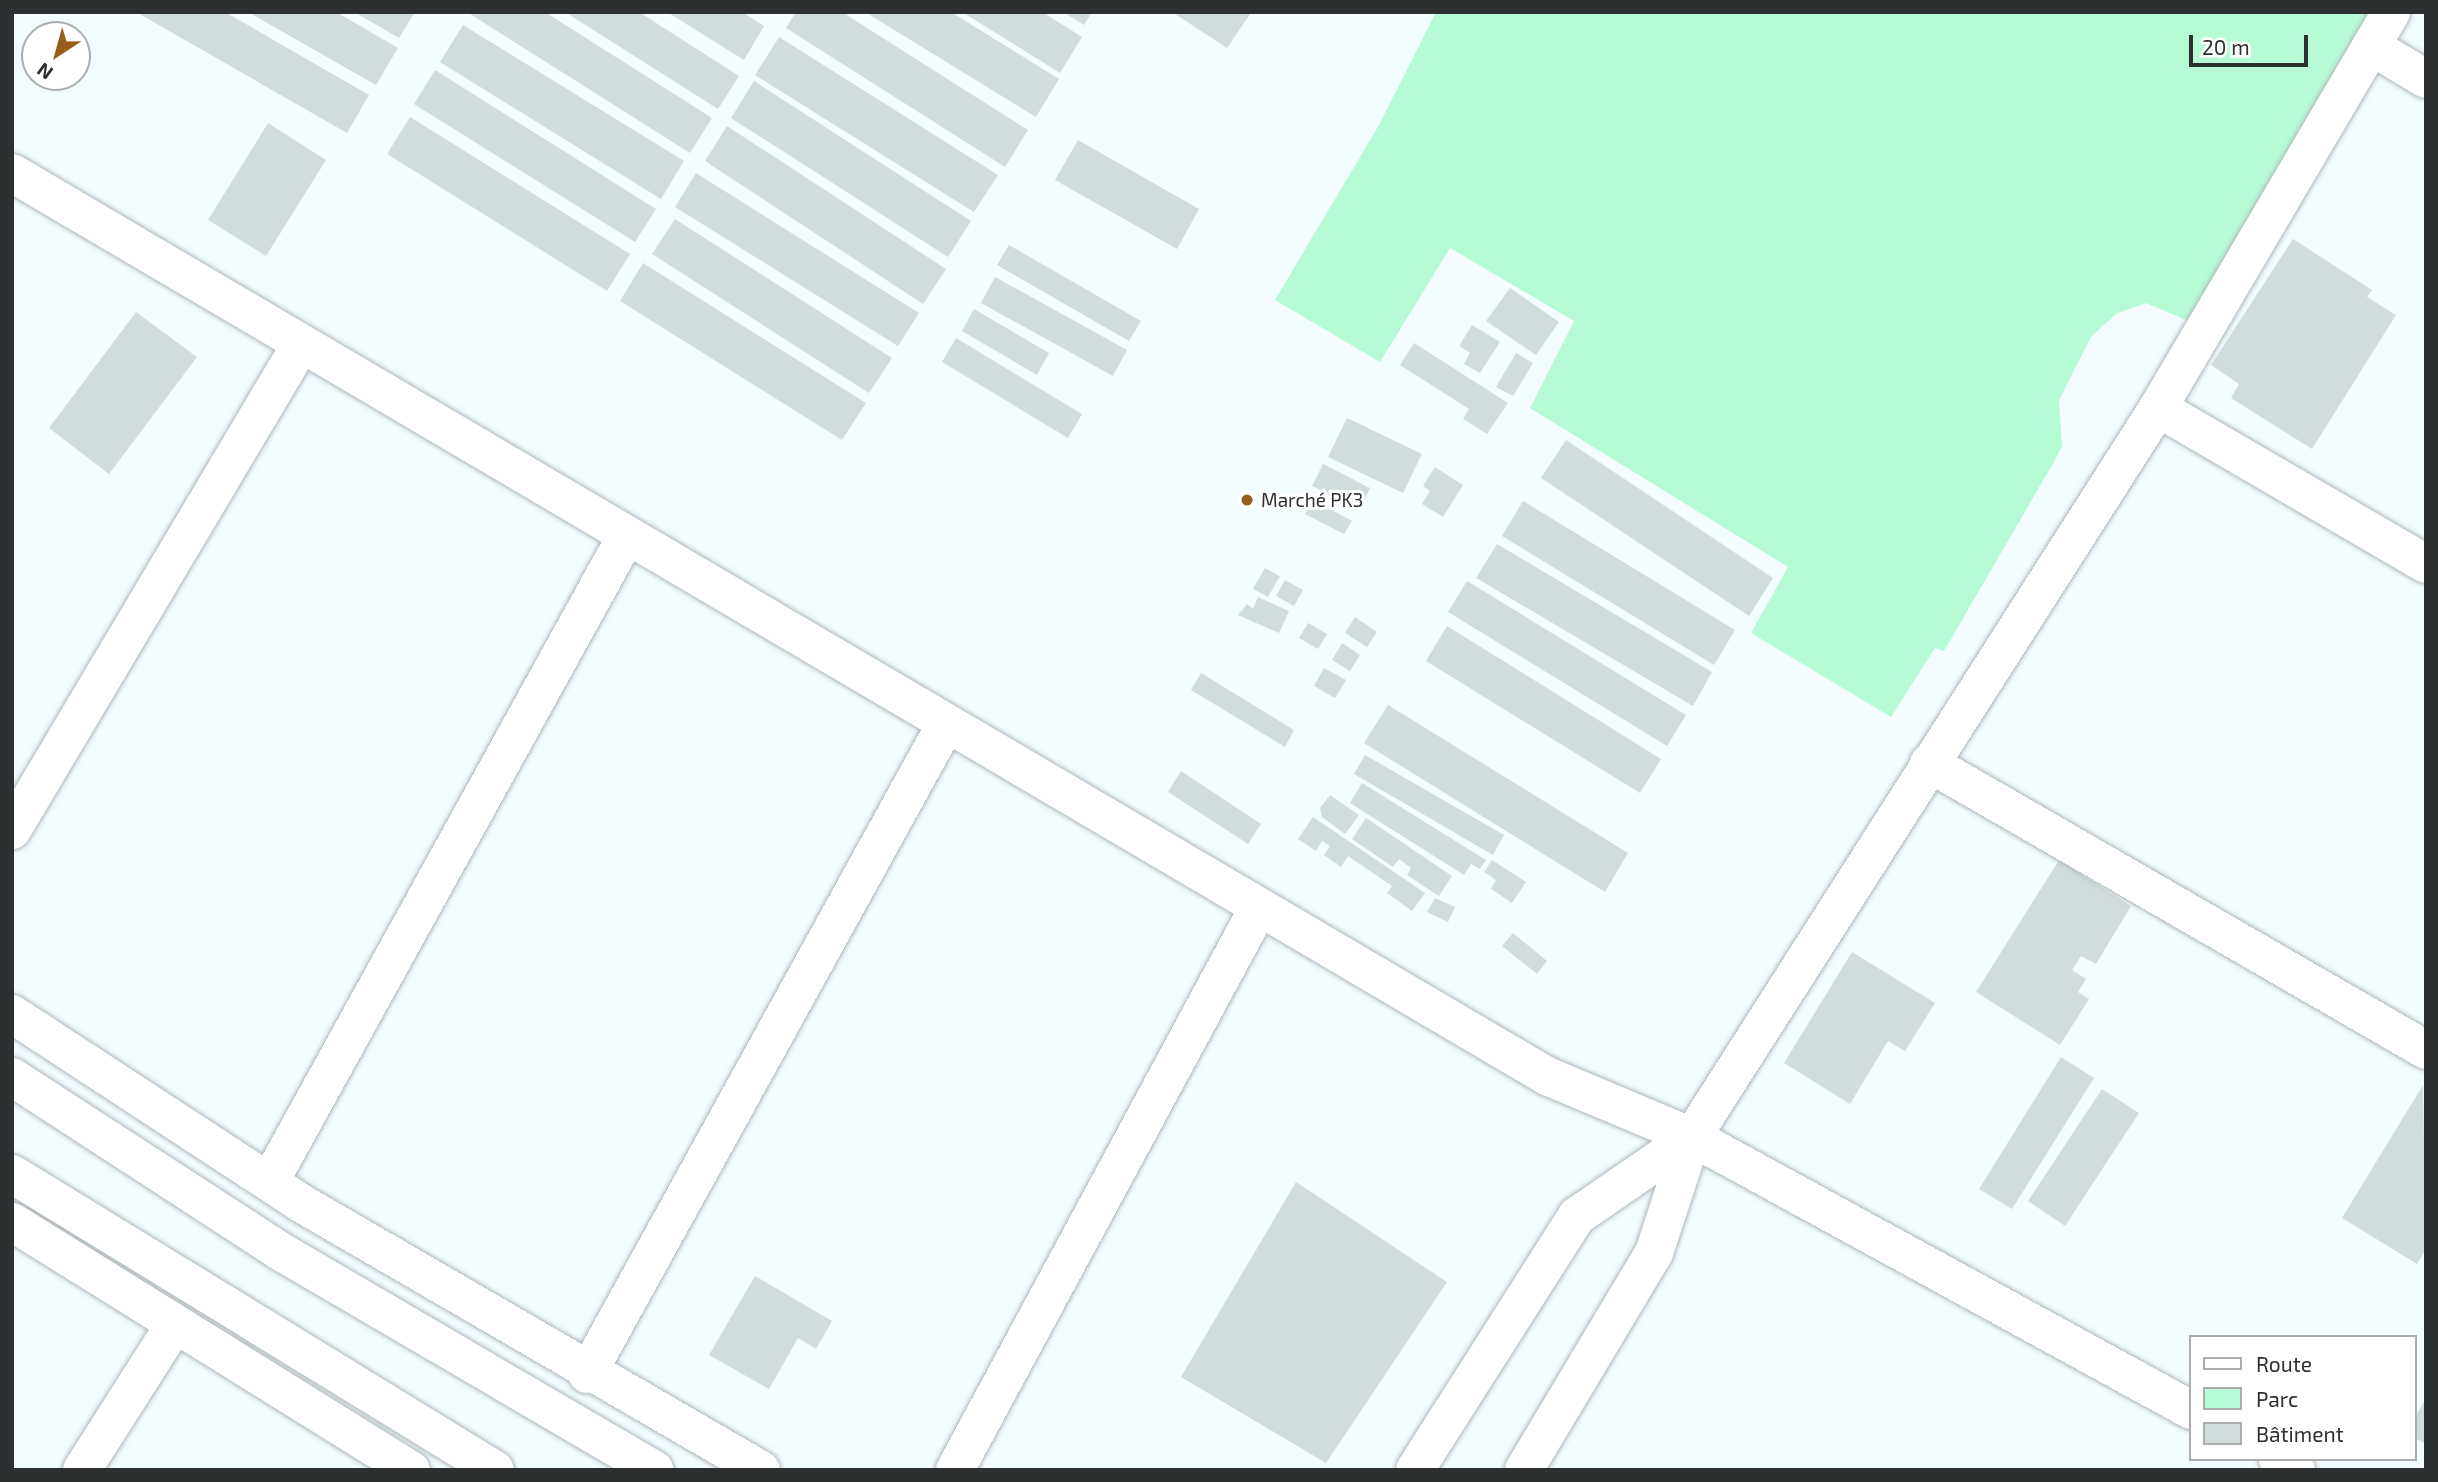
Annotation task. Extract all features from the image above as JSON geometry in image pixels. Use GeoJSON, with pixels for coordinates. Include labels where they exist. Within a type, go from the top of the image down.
{"type":"FeatureCollection","features":[{"type":"Feature","properties":{"kind":"street"},"geometry":{"type":"LineString","coordinates":[[1534,1466],[1654,1253],[1692,1137],[2158,408],[2391,12]]}},
{"type":"Feature","properties":{"kind":"street"},"geometry":{"type":"LineString","coordinates":[[2371,46],[2426,79]]}},
{"type":"Feature","properties":{"kind":"street"},"geometry":{"type":"LineString","coordinates":[[12,173],[300,346],[1547,1076],[1692,1137],[2190,1409]]}},
{"type":"Feature","properties":{"kind":"street"},"geometry":{"type":"LineString","coordinates":[[12,830],[300,346]]}},
{"type":"Feature","properties":{"kind":"street"},"geometry":{"type":"LineString","coordinates":[[2158,408],[2426,564]]}},
{"type":"Feature","properties":{"kind":"street"},"geometry":{"type":"LineString","coordinates":[[270,1181],[626,537]]}},
{"type":"Feature","properties":{"kind":"street"},"geometry":{"type":"LineString","coordinates":[[587,1374],[946,724]]}},
{"type":"Feature","properties":{"kind":"street"},"geometry":{"type":"LineString","coordinates":[[1929,763],[2426,1050]]}},
{"type":"Feature","properties":{"kind":"street"},"geometry":{"type":"LineString","coordinates":[[955,1470],[1259,907]]}},
{"type":"Feature","properties":{"kind":"street"},"geometry":{"type":"LineString","coordinates":[[12,1014],[270,1181],[587,1374],[761,1470]]}},
{"type":"Feature","properties":{"kind":"street"},"geometry":{"type":"LineString","coordinates":[[12,1077],[278,1250],[654,1470]]}},
{"type":"Feature","properties":{"kind":"street"},"geometry":{"type":"LineString","coordinates":[[1415,1470],[1577,1216],[1692,1137]]}},
{"type":"Feature","properties":{"kind":"street"},"geometry":{"type":"LineString","coordinates":[[12,1174],[495,1470]]}},
{"type":"Feature","properties":{"kind":"street"},"geometry":{"type":"LineString","coordinates":[[12,1222],[411,1470]]}},
{"type":"Feature","properties":{"kind":"street"},"geometry":{"type":"LineString","coordinates":[[82,1470],[175,1324]]}},
{"type":"Feature","properties":{"kind":"green space"},"geometry":{"type":"Polygon","coordinates":[[[1436,12],[2374,12],[2189,321],[2146,303],[2116,314],[2091,337],[2059,400],[2062,446],[2055,460],[1944,651],[1935,648],[1891,717],[1751,633],[1788,567],[1530,408],[1574,321],[1450,248],[1380,362],[1275,300],[1379,125],[1436,12]]]}},
{"type":"Feature","properties":{"kind":"building"},"geometry":{"type":"Polygon","coordinates":[[[136,12],[225,12],[369,95],[347,133],[136,12]]]}},
{"type":"Feature","properties":{"kind":"building"},"geometry":{"type":"Polygon","coordinates":[[[248,12],[336,12],[398,48],[376,85],[248,12]]]}},
{"type":"Feature","properties":{"kind":"building"},"geometry":{"type":"Polygon","coordinates":[[[354,12],[415,12],[399,38],[354,12]]]}},
{"type":"Feature","properties":{"kind":"building"},"geometry":{"type":"Polygon","coordinates":[[[467,12],[545,12],[712,118],[690,153],[467,12]]]}},
{"type":"Feature","properties":{"kind":"building"},"geometry":{"type":"Polygon","coordinates":[[[565,12],[639,12],[739,76],[718,109],[565,12]]]}},
{"type":"Feature","properties":{"kind":"building"},"geometry":{"type":"Polygon","coordinates":[[[667,12],[742,12],[764,26],[744,60],[667,12]]]}},
{"type":"Feature","properties":{"kind":"building"},"geometry":{"type":"Polygon","coordinates":[[[796,12],[842,12],[1028,130],[1005,167],[786,28],[796,12]]]}},
{"type":"Feature","properties":{"kind":"building"},"geometry":{"type":"Polygon","coordinates":[[[865,12],[951,12],[1059,79],[1036,117],[865,12]]]}},
{"type":"Feature","properties":{"kind":"building"},"geometry":{"type":"Polygon","coordinates":[[[962,12],[1042,12],[1082,37],[1060,73],[962,12]]]}},
{"type":"Feature","properties":{"kind":"building"},"geometry":{"type":"Polygon","coordinates":[[[1063,12],[1092,12],[1084,25],[1063,12]]]}},
{"type":"Feature","properties":{"kind":"building"},"geometry":{"type":"Polygon","coordinates":[[[1172,12],[1248,12],[1250,14],[1227,48],[1172,12]]]}},
{"type":"Feature","properties":{"kind":"building"},"geometry":{"type":"Polygon","coordinates":[[[463,25],[684,161],[661,199],[440,62],[463,25]]]}},
{"type":"Feature","properties":{"kind":"building"},"geometry":{"type":"Polygon","coordinates":[[[779,37],[998,175],[974,212],[755,75],[779,37]]]}},
{"type":"Feature","properties":{"kind":"building"},"geometry":{"type":"Polygon","coordinates":[[[435,70],[656,209],[635,242],[414,104],[435,70]]]}},
{"type":"Feature","properties":{"kind":"building"},"geometry":{"type":"Polygon","coordinates":[[[754,81],[971,221],[948,257],[731,118],[754,81]]]}},
{"type":"Feature","properties":{"kind":"building"},"geometry":{"type":"Polygon","coordinates":[[[410,117],[630,254],[607,291],[387,154],[410,117]]]}},
{"type":"Feature","properties":{"kind":"building"},"geometry":{"type":"Polygon","coordinates":[[[268,123],[326,160],[266,256],[208,220],[268,123]]]}},
{"type":"Feature","properties":{"kind":"building"},"geometry":{"type":"Polygon","coordinates":[[[727,126],[946,269],[923,304],[705,161],[727,126]]]}},
{"type":"Feature","properties":{"kind":"building"},"geometry":{"type":"Polygon","coordinates":[[[1078,140],[1199,209],[1177,249],[1055,180],[1078,140]]]}},
{"type":"Feature","properties":{"kind":"building"},"geometry":{"type":"Polygon","coordinates":[[[696,173],[919,313],[898,346],[675,207],[696,173]]]}},
{"type":"Feature","properties":{"kind":"building"},"geometry":{"type":"Polygon","coordinates":[[[675,219],[892,358],[869,393],[652,254],[675,219]]]}},
{"type":"Feature","properties":{"kind":"building"},"geometry":{"type":"Polygon","coordinates":[[[2293,239],[2372,290],[2367,297],[2396,315],[2312,449],[2231,398],[2239,384],[2211,365],[2293,239]]]}},
{"type":"Feature","properties":{"kind":"building"},"geometry":{"type":"Polygon","coordinates":[[[1009,245],[1141,321],[1129,341],[997,265],[1009,245]]]}},
{"type":"Feature","properties":{"kind":"building"},"geometry":{"type":"Polygon","coordinates":[[[643,263],[866,403],[842,440],[620,301],[643,263]]]}},
{"type":"Feature","properties":{"kind":"building"},"geometry":{"type":"Polygon","coordinates":[[[995,277],[1127,350],[1113,376],[981,303],[995,277]]]}},
{"type":"Feature","properties":{"kind":"building"},"geometry":{"type":"Polygon","coordinates":[[[1510,288],[1559,322],[1536,355],[1486,321],[1510,288]]]}},
{"type":"Feature","properties":{"kind":"building"},"geometry":{"type":"Polygon","coordinates":[[[974,309],[1049,353],[1037,375],[962,331],[974,309]]]}},
{"type":"Feature","properties":{"kind":"building"},"geometry":{"type":"Polygon","coordinates":[[[136,312],[197,357],[109,474],[49,428],[136,312]]]}},
{"type":"Feature","properties":{"kind":"building"},"geometry":{"type":"Polygon","coordinates":[[[1472,325],[1500,342],[1480,373],[1464,364],[1470,353],[1459,346],[1472,325]]]}},
{"type":"Feature","properties":{"kind":"building"},"geometry":{"type":"Polygon","coordinates":[[[956,338],[1082,414],[1068,438],[942,362],[956,338]]]}},
{"type":"Feature","properties":{"kind":"building"},"geometry":{"type":"Polygon","coordinates":[[[1414,343],[1508,403],[1487,434],[1463,419],[1469,409],[1400,365],[1414,343]]]}},
{"type":"Feature","properties":{"kind":"building"},"geometry":{"type":"Polygon","coordinates":[[[1516,353],[1533,363],[1513,396],[1496,387],[1516,353]]]}},
{"type":"Feature","properties":{"kind":"building"},"geometry":{"type":"Polygon","coordinates":[[[1347,418],[1422,454],[1403,493],[1328,457],[1347,418]]]}},
{"type":"Feature","properties":{"kind":"building"},"geometry":{"type":"Polygon","coordinates":[[[1566,440],[1773,578],[1749,616],[1541,478],[1566,440]]]}},
{"type":"Feature","properties":{"kind":"building"},"geometry":{"type":"Polygon","coordinates":[[[1323,464],[1370,488],[1360,509],[1312,486],[1323,464]]]}},
{"type":"Feature","properties":{"kind":"building"},"geometry":{"type":"Polygon","coordinates":[[[1435,467],[1463,485],[1443,517],[1422,504],[1430,491],[1423,486],[1435,467]]]}},
{"type":"Feature","properties":{"kind":"building"},"geometry":{"type":"Polygon","coordinates":[[[1313,500],[1352,521],[1344,534],[1305,514],[1313,500]]]}},
{"type":"Feature","properties":{"kind":"building"},"geometry":{"type":"Polygon","coordinates":[[[1523,501],[1735,630],[1714,665],[1502,536],[1523,501]]]}},
{"type":"Feature","properties":{"kind":"building"},"geometry":{"type":"Polygon","coordinates":[[[1497,544],[1712,672],[1693,706],[1476,578],[1497,544]]]}},
{"type":"Feature","properties":{"kind":"building"},"geometry":{"type":"Polygon","coordinates":[[[1265,568],[1280,576],[1268,597],[1253,589],[1265,568]]]}},
{"type":"Feature","properties":{"kind":"building"},"geometry":{"type":"Polygon","coordinates":[[[1285,580],[1303,590],[1294,606],[1276,596],[1285,580]]]}},
{"type":"Feature","properties":{"kind":"building"},"geometry":{"type":"Polygon","coordinates":[[[1467,581],[1686,715],[1667,746],[1448,612],[1467,581]]]}},
{"type":"Feature","properties":{"kind":"building"},"geometry":{"type":"Polygon","coordinates":[[[1258,597],[1289,611],[1279,633],[1238,615],[1247,604],[1253,609],[1258,597]]]}},
{"type":"Feature","properties":{"kind":"building"},"geometry":{"type":"Polygon","coordinates":[[[1355,617],[1377,632],[1367,647],[1345,633],[1355,617]]]}},
{"type":"Feature","properties":{"kind":"building"},"geometry":{"type":"Polygon","coordinates":[[[1308,623],[1327,634],[1318,649],[1299,638],[1308,623]]]}},
{"type":"Feature","properties":{"kind":"building"},"geometry":{"type":"Polygon","coordinates":[[[1447,626],[1661,759],[1640,793],[1426,661],[1447,626]]]}},
{"type":"Feature","properties":{"kind":"building"},"geometry":{"type":"Polygon","coordinates":[[[1342,643],[1360,655],[1350,671],[1332,660],[1342,643]]]}},
{"type":"Feature","properties":{"kind":"building"},"geometry":{"type":"Polygon","coordinates":[[[1324,668],[1346,680],[1335,698],[1314,686],[1324,668]]]}},
{"type":"Feature","properties":{"kind":"building"},"geometry":{"type":"Polygon","coordinates":[[[1201,673],[1294,730],[1285,747],[1191,690],[1201,673]]]}},
{"type":"Feature","properties":{"kind":"building"},"geometry":{"type":"Polygon","coordinates":[[[1388,705],[1628,853],[1605,892],[1364,743],[1388,705]]]}},
{"type":"Feature","properties":{"kind":"building"},"geometry":{"type":"Polygon","coordinates":[[[1365,755],[1504,835],[1493,855],[1354,774],[1365,755]]]}},
{"type":"Feature","properties":{"kind":"building"},"geometry":{"type":"Polygon","coordinates":[[[1181,771],[1261,824],[1248,844],[1168,792],[1181,771]]]}},
{"type":"Feature","properties":{"kind":"building"},"geometry":{"type":"Polygon","coordinates":[[[1362,783],[1486,860],[1480,869],[1471,864],[1464,875],[1350,803],[1362,783]]]}},
{"type":"Feature","properties":{"kind":"building"},"geometry":{"type":"Polygon","coordinates":[[[1330,795],[1359,815],[1345,834],[1322,817],[1320,808],[1330,795]]]}},
{"type":"Feature","properties":{"kind":"building"},"geometry":{"type":"Polygon","coordinates":[[[1313,817],[1425,893],[1412,911],[1387,893],[1392,886],[1348,856],[1341,867],[1324,855],[1330,846],[1322,841],[1316,851],[1298,839],[1313,817]]]}},
{"type":"Feature","properties":{"kind":"building"},"geometry":{"type":"Polygon","coordinates":[[[1366,818],[1452,876],[1439,896],[1407,875],[1411,868],[1399,859],[1393,867],[1352,839],[1366,818]]]}},
{"type":"Feature","properties":{"kind":"building"},"geometry":{"type":"Polygon","coordinates":[[[1492,860],[1526,882],[1512,903],[1491,889],[1496,880],[1484,872],[1492,860]]]}},
{"type":"Feature","properties":{"kind":"building"},"geometry":{"type":"Polygon","coordinates":[[[2059,860],[2131,906],[2096,964],[2081,956],[2072,970],[2086,979],[2078,992],[2089,999],[2060,1045],[1976,992],[2059,860]]]}},
{"type":"Feature","properties":{"kind":"building"},"geometry":{"type":"Polygon","coordinates":[[[1435,898],[1455,907],[1448,922],[1427,912],[1435,898]]]}},
{"type":"Feature","properties":{"kind":"building"},"geometry":{"type":"Polygon","coordinates":[[[1513,933],[1547,961],[1537,974],[1502,946],[1513,933]]]}},
{"type":"Feature","properties":{"kind":"building"},"geometry":{"type":"Polygon","coordinates":[[[1852,952],[1935,1003],[1905,1051],[1888,1041],[1850,1104],[1784,1063],[1852,952]]]}},
{"type":"Feature","properties":{"kind":"building"},"geometry":{"type":"Polygon","coordinates":[[[2061,1057],[2094,1078],[2012,1209],[1979,1189],[2061,1057]]]}},
{"type":"Feature","properties":{"kind":"building"},"geometry":{"type":"Polygon","coordinates":[[[2423,1085],[2426,1249],[2417,1264],[2342,1218],[2423,1085]]]}},
{"type":"Feature","properties":{"kind":"building"},"geometry":{"type":"Polygon","coordinates":[[[2102,1089],[2139,1113],[2065,1226],[2028,1201],[2102,1089]]]}},
{"type":"Feature","properties":{"kind":"building"},"geometry":{"type":"Polygon","coordinates":[[[1296,1182],[1447,1282],[1326,1463],[1181,1377],[1296,1182]]]}},
{"type":"Feature","properties":{"kind":"building"},"geometry":{"type":"Polygon","coordinates":[[[755,1276],[832,1321],[816,1349],[798,1338],[769,1389],[709,1355],[755,1276]]]}},
{"type":"Feature","properties":{"kind":"building"},"geometry":{"type":"Polygon","coordinates":[[[2426,1399],[2426,1444],[2417,1439],[2417,1414],[2426,1399]]]}},
{"type":"Feature","properties":{"kind":"place","name":"Marché PK3"},"geometry":{"type":"Point","coordinates":[1247,500]}}]}
